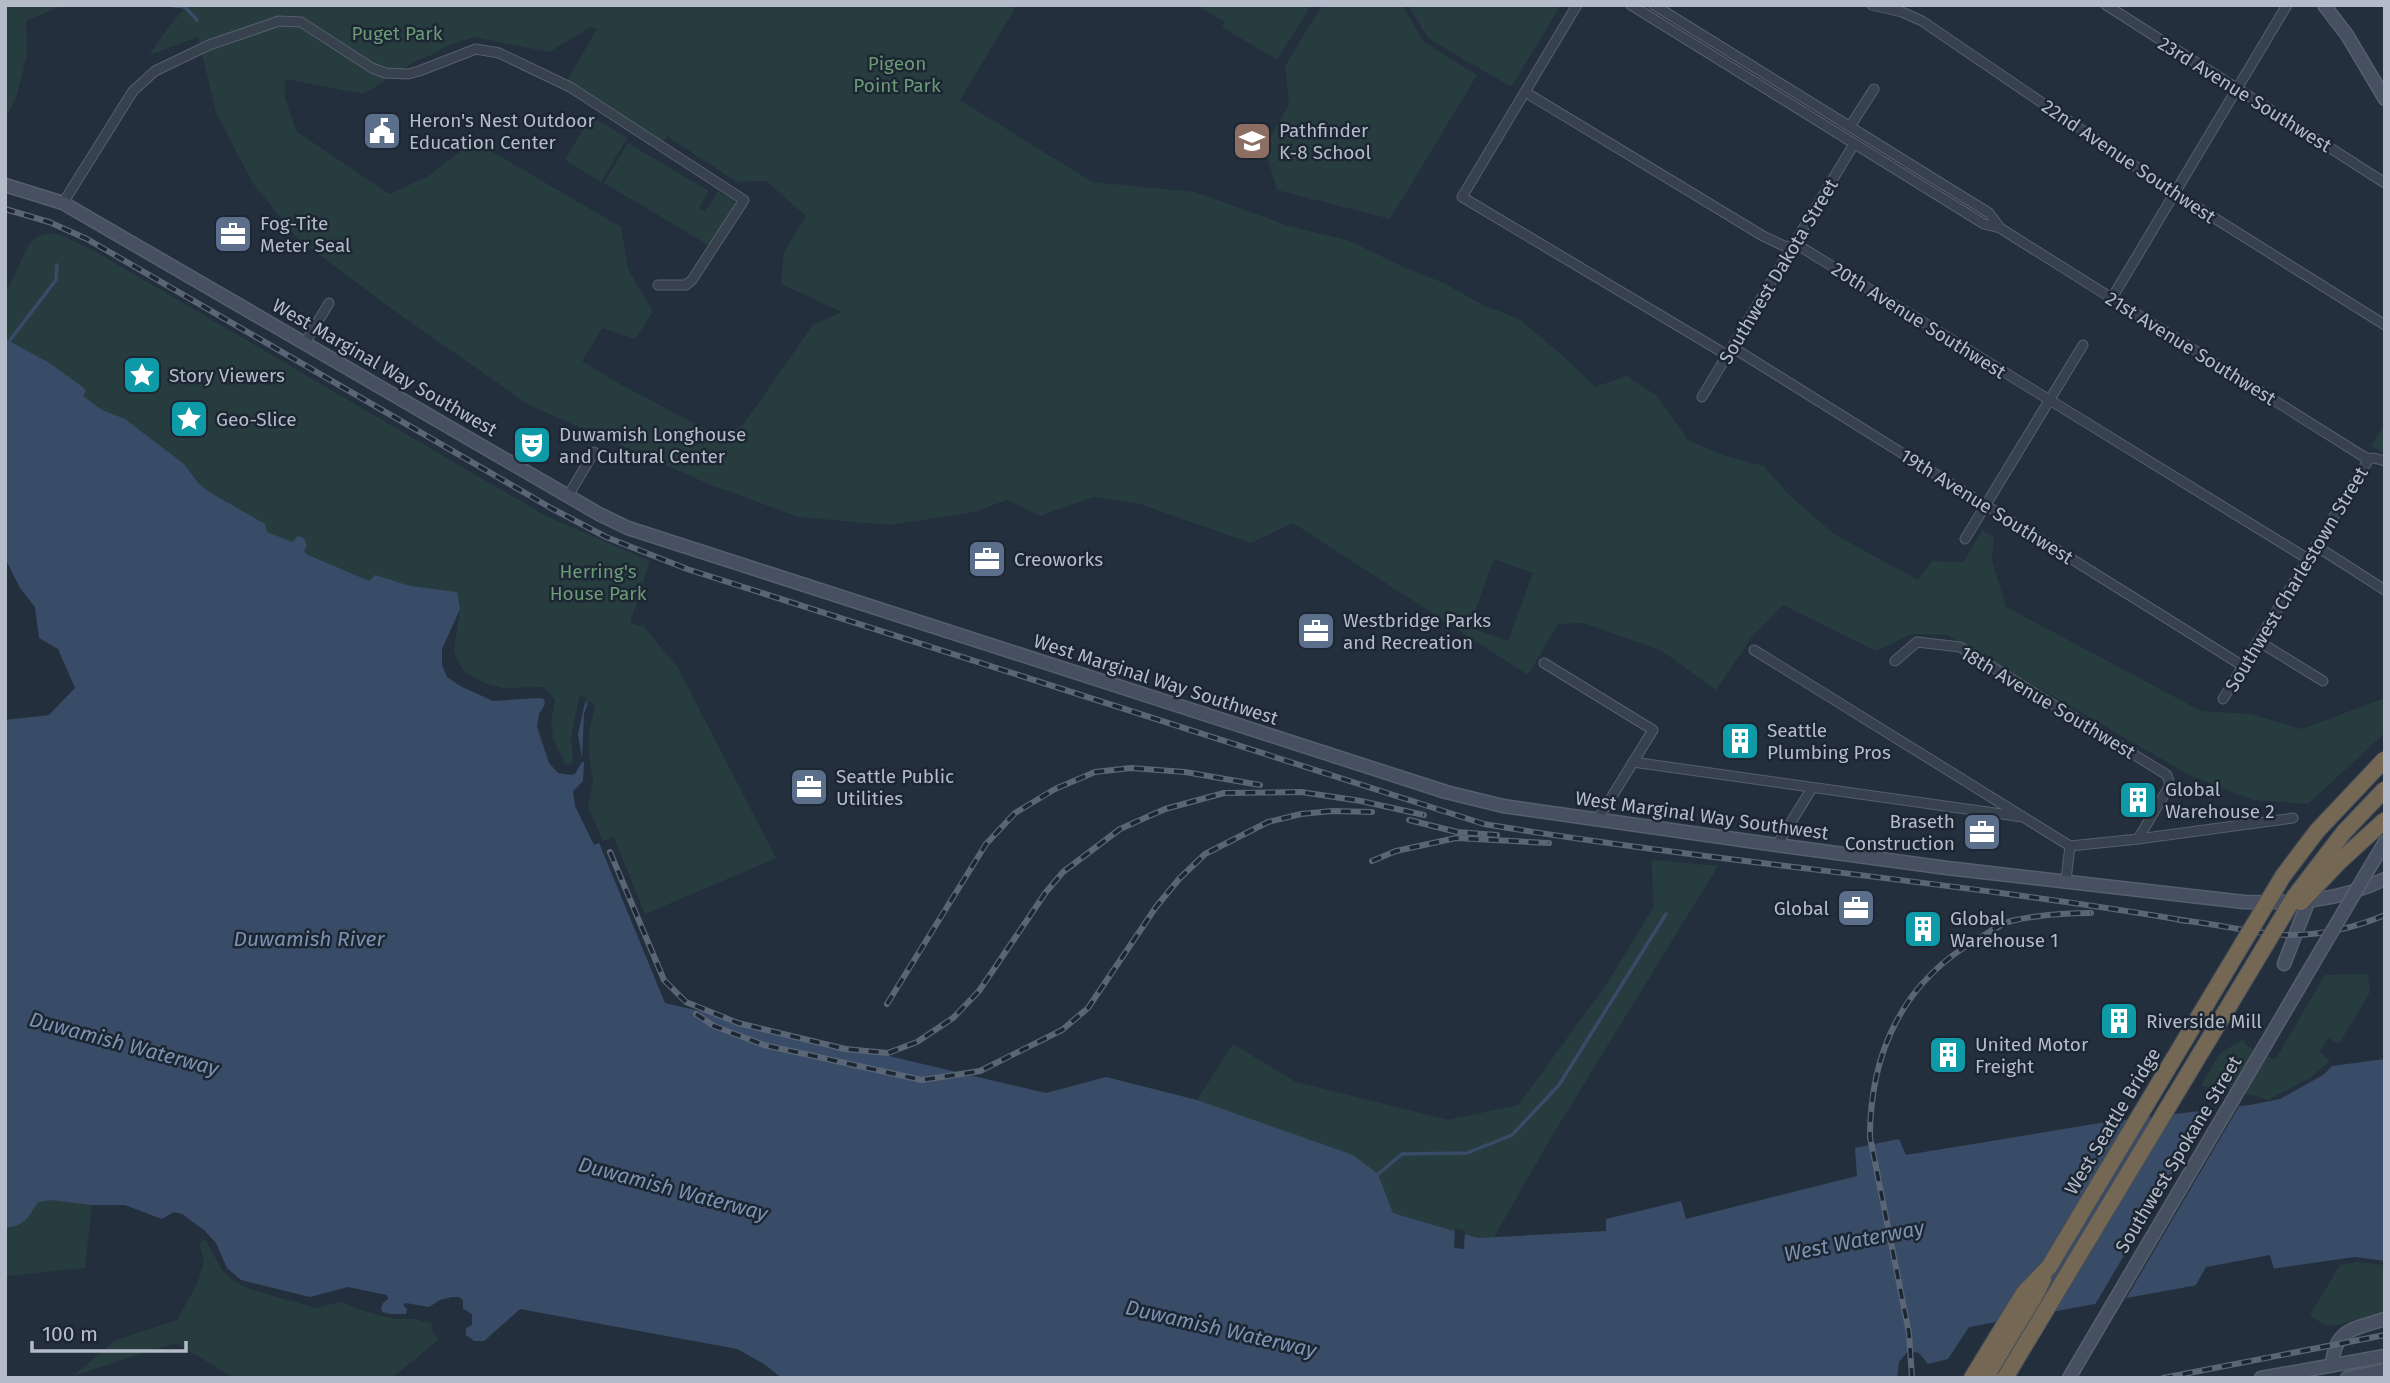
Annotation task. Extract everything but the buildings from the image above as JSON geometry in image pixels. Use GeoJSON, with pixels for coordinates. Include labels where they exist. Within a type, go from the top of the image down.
{"type":"FeatureCollection","features":[{"type":"Feature","properties":{"kind":"highway","name":"West Seattle Bridge"},"geometry":{"type":"LineString","coordinates":[[1987,1378],[2033,1301],[2049,1267],[2283,876],[2317,831],[2385,759]]}},
{"type":"Feature","properties":{"kind":"highway","name":"West Seattle Bridge"},"geometry":{"type":"LineString","coordinates":[[2005,1378],[2272,931],[2317,864],[2362,811],[2385,789]]}},
{"type":"Feature","properties":{"kind":"highway"},"geometry":{"type":"LineString","coordinates":[[2272,931],[2340,861],[2385,820]]}},
{"type":"Feature","properties":{"kind":"highway"},"geometry":{"type":"LineString","coordinates":[[1972,1378],[2025,1293],[2049,1267]]}},
{"type":"Feature","properties":{"kind":"main road"},"geometry":{"type":"LineString","coordinates":[[2324,5],[2347,35],[2385,99]]}},
{"type":"Feature","properties":{"kind":"main road","name":"West Marginal Way Southwest"},"geometry":{"type":"LineString","coordinates":[[5,185],[63,203],[609,519],[661,540],[1446,792],[1503,806],[1777,845],[1947,868],[2244,902],[2324,900],[2363,890],[2385,879]]}},
{"type":"Feature","properties":{"kind":"main road","name":"Southwest Spokane Street"},"geometry":{"type":"LineString","coordinates":[[2069,1378],[2385,842]]}},
{"type":"Feature","properties":{"kind":"main road"},"geometry":{"type":"LineString","coordinates":[[2284,964],[2308,902]]}},
{"type":"Feature","properties":{"kind":"main road"},"geometry":{"type":"LineString","coordinates":[[2332,1365],[2335,1345],[2341,1336],[2350,1330],[2385,1319]]}},
{"type":"Feature","properties":{"kind":"main road"},"geometry":{"type":"LineString","coordinates":[[2261,1378],[2385,1356]]}},
{"type":"Feature","properties":{"kind":"main road"},"geometry":{"type":"LineString","coordinates":[[2347,1378],[2385,1370]]}},
{"type":"Feature","properties":{"kind":"street"},"geometry":{"type":"LineString","coordinates":[[1525,92],[1577,5]]}},
{"type":"Feature","properties":{"kind":"street","name":"21st Avenue Southwest"},"geometry":{"type":"LineString","coordinates":[[1631,5],[1984,225],[2000,228],[2369,459],[2385,461]]}},
{"type":"Feature","properties":{"kind":"street","name":"21st Avenue Southwest"},"geometry":{"type":"LineString","coordinates":[[1654,5],[1989,213],[2000,228]]}},
{"type":"Feature","properties":{"kind":"street","name":"22nd Avenue Southwest"},"geometry":{"type":"LineString","coordinates":[[1872,5],[1902,12],[1922,21],[2176,194],[2385,325]]}},
{"type":"Feature","properties":{"kind":"street","name":"23rd Avenue Southwest"},"geometry":{"type":"LineString","coordinates":[[2106,5],[2385,183]]}},
{"type":"Feature","properties":{"kind":"street"},"geometry":{"type":"LineString","coordinates":[[2112,298],[2287,5]]}},
{"type":"Feature","properties":{"kind":"street"},"geometry":{"type":"LineString","coordinates":[[63,203],[133,91],[155,71],[209,45],[287,20],[301,22],[372,68],[385,73],[408,74],[476,49],[499,52],[570,88],[744,200],[713,250],[687,285],[658,285]]}},
{"type":"Feature","properties":{"kind":"street"},"geometry":{"type":"LineString","coordinates":[[1851,125],[1874,89]]}},
{"type":"Feature","properties":{"kind":"street","name":"19th Avenue Southwest"},"geometry":{"type":"LineString","coordinates":[[1525,92],[1462,197],[1730,351],[1985,505],[2243,666]]}},
{"type":"Feature","properties":{"kind":"street","name":"20th Avenue Southwest"},"geometry":{"type":"LineString","coordinates":[[1525,92],[1763,236],[1784,246],[1801,247],[2308,559]]}},
{"type":"Feature","properties":{"kind":"street","name":"Southwest Dakota Street"},"geometry":{"type":"LineString","coordinates":[[1702,397],[1854,144]]}},
{"type":"Feature","properties":{"kind":"street"},"geometry":{"type":"LineString","coordinates":[[305,343],[329,303]]}},
{"type":"Feature","properties":{"kind":"street"},"geometry":{"type":"LineString","coordinates":[[1965,539],[2083,345]]}},
{"type":"Feature","properties":{"kind":"street"},"geometry":{"type":"LineString","coordinates":[[568,496],[594,452]]}},
{"type":"Feature","properties":{"kind":"street","name":"Southwest Charlestown Street"},"geometry":{"type":"LineString","coordinates":[[2223,699],[2369,459]]}},
{"type":"Feature","properties":{"kind":"street"},"geometry":{"type":"LineString","coordinates":[[2316,546],[2385,590]]}},
{"type":"Feature","properties":{"kind":"street"},"geometry":{"type":"LineString","coordinates":[[2258,641],[2323,681]]}},
{"type":"Feature","properties":{"kind":"street","name":"18th Avenue Southwest"},"geometry":{"type":"LineString","coordinates":[[1895,661],[1917,642],[1960,647],[2167,775],[2170,785],[2138,839]]}},
{"type":"Feature","properties":{"kind":"street"},"geometry":{"type":"LineString","coordinates":[[1754,650],[2070,846],[2293,818]]}},
{"type":"Feature","properties":{"kind":"street"},"geometry":{"type":"LineString","coordinates":[[1544,663],[1653,730],[1598,820]]}},
{"type":"Feature","properties":{"kind":"street"},"geometry":{"type":"LineString","coordinates":[[1633,762],[2022,817]]}},
{"type":"Feature","properties":{"kind":"street"},"geometry":{"type":"LineString","coordinates":[[1777,845],[1812,788]]}},
{"type":"Feature","properties":{"kind":"street"},"geometry":{"type":"LineString","coordinates":[[2066,880],[2070,846]]}},
{"type":"Feature","properties":{"kind":"green space"},"geometry":{"type":"Polygon","coordinates":[[[5,5],[64,5],[26,21],[27,56],[16,98],[5,119],[5,5]]]}},
{"type":"Feature","properties":{"kind":"green space"},"geometry":{"type":"Polygon","coordinates":[[[188,5],[1017,5],[960,100],[1092,182],[1195,192],[1289,226],[1350,241],[1403,267],[1444,283],[1483,305],[1519,319],[1595,387],[1627,376],[1657,396],[1688,440],[1722,455],[1764,466],[1790,496],[1834,534],[1918,580],[1932,561],[1964,562],[1982,530],[1994,537],[1992,560],[2006,607],[2201,711],[2250,714],[2302,729],[2385,698],[2385,733],[2308,804],[2253,800],[2191,776],[1947,635],[1912,634],[1876,651],[1783,605],[1751,638],[1716,690],[1662,651],[1584,623],[1558,624],[1528,675],[1293,523],[1251,543],[1140,504],[1094,497],[1040,516],[1007,500],[974,512],[890,525],[799,517],[711,485],[529,405],[396,312],[297,238],[252,182],[216,112],[198,37],[149,55],[188,5]],[[591,27],[549,52],[474,37],[446,46],[417,60],[364,94],[285,79],[285,98],[296,131],[389,194],[427,177],[474,141],[621,227],[628,269],[653,312],[635,339],[602,328],[582,361],[720,437],[743,425],[813,325],[842,312],[781,284],[784,252],[806,216],[766,181],[737,182],[667,136],[659,149],[562,89],[597,29],[591,27]],[[1494,559],[1469,627],[1508,641],[1533,573],[1494,559]]]}},
{"type":"Feature","properties":{"kind":"green space"},"geometry":{"type":"Polygon","coordinates":[[[1196,5],[1311,5],[1277,60],[1222,27],[1225,22],[1196,5]]]}},
{"type":"Feature","properties":{"kind":"green space"},"geometry":{"type":"Polygon","coordinates":[[[1322,5],[1402,5],[1424,42],[1477,75],[1390,219],[1277,190],[1264,147],[1289,105],[1285,66],[1322,5]]]}},
{"type":"Feature","properties":{"kind":"green space"},"geometry":{"type":"Polygon","coordinates":[[[1408,5],[1561,5],[1511,87],[1428,38],[1408,5]]]}},
{"type":"Feature","properties":{"kind":"green space"},"geometry":{"type":"Polygon","coordinates":[[[591,116],[627,138],[601,182],[565,160],[591,116]]]}},
{"type":"Feature","properties":{"kind":"green space"},"geometry":{"type":"Polygon","coordinates":[[[628,143],[709,191],[699,208],[705,212],[718,191],[736,202],[710,246],[604,183],[628,143]]]}},
{"type":"Feature","properties":{"kind":"green space","name":"Herring's House Park"},"geometry":{"type":"Polygon","coordinates":[[[51,233],[96,252],[546,516],[650,561],[630,623],[644,627],[678,668],[776,858],[645,914],[614,837],[599,842],[588,816],[577,760],[568,768],[485,688],[455,666],[447,636],[5,409],[5,295],[29,244],[39,236],[51,233]]]}},
{"type":"Feature","properties":{"kind":"green space"},"geometry":{"type":"Polygon","coordinates":[[[2385,424],[2385,454],[2371,446],[2385,424]]]}},
{"type":"Feature","properties":{"kind":"green space"},"geometry":{"type":"Polygon","coordinates":[[[1652,860],[1718,866],[1552,1136],[1494,1237],[1478,1238],[1393,1213],[1378,1174],[1197,1100],[1233,1044],[1296,1082],[1448,1120],[1518,1105],[1604,988],[1653,908],[1652,860]]]}},
{"type":"Feature","properties":{"kind":"green space"},"geometry":{"type":"Polygon","coordinates":[[[2368,974],[2370,992],[2339,1044],[2328,1038],[2320,1051],[2330,1061],[2310,1078],[2268,1100],[2201,1086],[2219,1054],[2243,1039],[2245,1045],[2275,1060],[2325,975],[2368,974]]]}},
{"type":"Feature","properties":{"kind":"green space"},"geometry":{"type":"Polygon","coordinates":[[[5,1128],[62,1137],[341,1302],[431,1323],[433,1333],[439,1339],[392,1378],[234,1378],[176,1343],[73,1376],[116,1340],[177,1320],[197,1284],[204,1262],[199,1243],[209,1237],[178,1212],[162,1219],[125,1205],[92,1205],[85,1268],[5,1276],[5,1128]]]}},
{"type":"Feature","properties":{"kind":"green space"},"geometry":{"type":"Polygon","coordinates":[[[2357,1262],[2385,1265],[2385,1311],[2334,1326],[2324,1325],[2310,1315],[2340,1265],[2357,1262]]]}},
{"type":"Feature","properties":{"kind":"water","name":"Duwamish River"},"geometry":{"type":"Polygon","coordinates":[[[5,339],[48,362],[84,388],[86,391],[83,396],[102,410],[125,419],[184,464],[199,484],[211,493],[265,524],[267,532],[292,542],[298,536],[304,538],[306,554],[369,581],[375,575],[410,586],[457,592],[460,609],[451,651],[455,666],[485,688],[549,694],[547,721],[563,767],[577,762],[574,739],[582,699],[592,708],[587,717],[588,816],[665,1003],[1046,1093],[1106,1077],[1197,1100],[1353,1155],[1378,1174],[1393,1213],[1478,1238],[1606,1231],[1606,1219],[1681,1201],[1686,1219],[1857,1176],[1855,1148],[1899,1139],[1906,1155],[2100,1123],[2250,1105],[2280,1099],[2323,1075],[2332,1066],[2385,1059],[2385,1261],[2355,1257],[2271,1269],[1969,1327],[1948,1359],[1928,1364],[1919,1353],[1908,1351],[1899,1362],[1897,1378],[782,1378],[737,1349],[520,1309],[484,1341],[474,1341],[466,1335],[466,1328],[472,1325],[472,1314],[462,1308],[445,1304],[430,1315],[396,1315],[341,1302],[319,1306],[237,1279],[216,1259],[209,1237],[182,1214],[162,1219],[125,1205],[92,1205],[51,1200],[38,1202],[21,1223],[5,1227],[5,720],[49,715],[75,688],[58,649],[39,638],[35,607],[20,588],[5,558],[5,339]]]}},
{"type":"Feature","properties":{"kind":"pier"},"geometry":{"type":"Polygon","coordinates":[[[460,609],[454,651],[459,664],[467,674],[487,684],[503,688],[543,687],[547,690],[555,700],[551,722],[553,738],[565,764],[573,761],[571,739],[579,697],[582,695],[586,698],[578,734],[582,758],[584,714],[589,700],[595,706],[589,733],[593,781],[588,806],[603,841],[594,845],[575,806],[573,791],[583,781],[584,762],[575,774],[571,775],[558,773],[549,763],[537,727],[539,714],[545,704],[544,699],[493,701],[447,677],[442,665],[442,649],[460,609]]]}},
{"type":"Feature","properties":{"kind":"pier"},"geometry":{"type":"Polygon","coordinates":[[[2241,1103],[2124,1302],[2093,1308],[2212,1106],[2241,1103]]]}},
{"type":"Feature","properties":{"kind":"pier"},"geometry":{"type":"Polygon","coordinates":[[[174,1212],[182,1214],[204,1230],[216,1243],[227,1268],[241,1280],[310,1297],[348,1287],[387,1295],[388,1299],[381,1309],[383,1314],[406,1314],[407,1309],[403,1305],[406,1303],[429,1307],[452,1297],[463,1300],[463,1309],[460,1311],[441,1308],[431,1319],[395,1319],[341,1302],[316,1308],[250,1289],[235,1282],[222,1270],[202,1234],[181,1218],[171,1218],[161,1223],[162,1219],[174,1212]]]}},
{"type":"Feature","properties":{"kind":"pier"},"geometry":{"type":"Polygon","coordinates":[[[1455,1228],[1465,1231],[1464,1249],[1454,1248],[1455,1228]]]}},
{"type":"Feature","properties":{"kind":"pier"},"geometry":{"type":"Polygon","coordinates":[[[2270,1255],[2275,1272],[2193,1290],[2206,1267],[2270,1255]]]}},
{"type":"Feature","properties":{"kind":"waterway"},"geometry":{"type":"LineString","coordinates":[[168,5],[185,7],[197,20]]}},
{"type":"Feature","properties":{"kind":"waterway"},"geometry":{"type":"LineString","coordinates":[[10,340],[56,280],[57,265]]}},
{"type":"Feature","properties":{"kind":"waterway"},"geometry":{"type":"LineString","coordinates":[[1378,1174],[1402,1154],[1467,1153],[1512,1135],[1559,1085],[1666,914]]}},
{"type":"Feature","properties":{"kind":"railway"},"geometry":{"type":"LineString","coordinates":[[5,209],[49,222],[87,239],[551,508],[606,537],[687,569],[1484,824],[1660,850],[2012,894],[2188,921]]}},
{"type":"Feature","properties":{"kind":"railway"},"geometry":{"type":"LineString","coordinates":[[887,1004],[986,844],[1015,813],[1055,789],[1095,772],[1131,768],[1185,772],[1260,785]]}},
{"type":"Feature","properties":{"kind":"railway"},"geometry":{"type":"LineString","coordinates":[[610,852],[664,980],[686,1002],[738,1023],[845,1049],[888,1053],[917,1042],[953,1018],[979,991],[1046,892],[1063,872],[1120,829],[1165,809],[1224,793],[1301,792],[1361,801],[1424,815]]}},
{"type":"Feature","properties":{"kind":"railway"},"geometry":{"type":"LineString","coordinates":[[696,1014],[714,1026],[764,1045],[922,1080],[980,1071],[1062,1030],[1088,1008],[1156,907],[1179,879],[1205,854],[1268,822],[1301,814],[1332,811],[1372,812]]}},
{"type":"Feature","properties":{"kind":"railway"},"geometry":{"type":"LineString","coordinates":[[1409,820],[1457,832],[1497,835]]}},
{"type":"Feature","properties":{"kind":"railway"},"geometry":{"type":"LineString","coordinates":[[1372,861],[1396,851],[1456,838],[1549,843]]}},
{"type":"Feature","properties":{"kind":"railway"},"geometry":{"type":"LineString","coordinates":[[1912,1378],[1909,1333],[1870,1137],[1876,1077],[1884,1049],[1911,998],[1929,976],[1952,956],[2011,921],[2091,913]]}},
{"type":"Feature","properties":{"kind":"railway"},"geometry":{"type":"LineString","coordinates":[[2179,920],[2298,935],[2336,930],[2385,915]]}},
{"type":"Feature","properties":{"kind":"railway"},"geometry":{"type":"LineString","coordinates":[[2163,1378],[2385,1335]]}},
{"type":"Feature","properties":{"kind":"place","name":"Heron's Nest Outdoor Education Center"},"geometry":{"type":"Point","coordinates":[382,131]}},
{"type":"Feature","properties":{"kind":"place","name":"Pathfinder K-8 School"},"geometry":{"type":"Point","coordinates":[1252,141]}},
{"type":"Feature","properties":{"kind":"place","name":"Fog-Tite Meter Seal"},"geometry":{"type":"Point","coordinates":[233,234]}},
{"type":"Feature","properties":{"kind":"place","name":"Story Viewers"},"geometry":{"type":"Point","coordinates":[142,375]}},
{"type":"Feature","properties":{"kind":"place","name":"Geo-Slice"},"geometry":{"type":"Point","coordinates":[189,419]}},
{"type":"Feature","properties":{"kind":"place","name":"Duwamish Longhouse and Cultural Center"},"geometry":{"type":"Point","coordinates":[532,445]}},
{"type":"Feature","properties":{"kind":"place","name":"Creoworks"},"geometry":{"type":"Point","coordinates":[987,559]}},
{"type":"Feature","properties":{"kind":"place","name":"Westbridge Parks and Recreation"},"geometry":{"type":"Point","coordinates":[1316,631]}},
{"type":"Feature","properties":{"kind":"place","name":"Seattle Plumbing Pros"},"geometry":{"type":"Point","coordinates":[1740,741]}},
{"type":"Feature","properties":{"kind":"place","name":"Seattle Public Utilities"},"geometry":{"type":"Point","coordinates":[809,787]}},
{"type":"Feature","properties":{"kind":"place","name":"Global Warehouse 2"},"geometry":{"type":"Point","coordinates":[2138,800]}},
{"type":"Feature","properties":{"kind":"place","name":"Braseth Construction"},"geometry":{"type":"Point","coordinates":[1982,832]}},
{"type":"Feature","properties":{"kind":"place","name":"Global"},"geometry":{"type":"Point","coordinates":[1856,908]}},
{"type":"Feature","properties":{"kind":"place","name":"Global Warehouse 1"},"geometry":{"type":"Point","coordinates":[1923,929]}},
{"type":"Feature","properties":{"kind":"place","name":"Riverside Mill"},"geometry":{"type":"Point","coordinates":[2119,1021]}},
{"type":"Feature","properties":{"kind":"place","name":"United Motor Freight"},"geometry":{"type":"Point","coordinates":[1948,1055]}},
{"type":"Feature","properties":{"kind":"park label","name":"Puget Park"},"geometry":{"type":"Point","coordinates":[397,33]}},
{"type":"Feature","properties":{"kind":"park label","name":"Pigeon Point Park"},"geometry":{"type":"Point","coordinates":[897,74]}},
{"type":"Feature","properties":{"kind":"water label","name":"Duwamish Waterway"},"geometry":{"type":"Point","coordinates":[124,1044]}},
{"type":"Feature","properties":{"kind":"water label","name":"Duwamish Waterway"},"geometry":{"type":"Point","coordinates":[673,1189]}},
{"type":"Feature","properties":{"kind":"water label","name":"West Waterway"},"geometry":{"type":"Point","coordinates":[1854,1241]}},
{"type":"Feature","properties":{"kind":"water label","name":"Duwamish Waterway"},"geometry":{"type":"Point","coordinates":[1221,1329]}}]}
